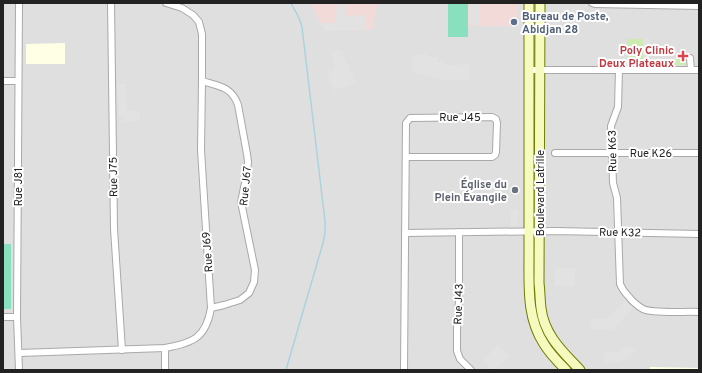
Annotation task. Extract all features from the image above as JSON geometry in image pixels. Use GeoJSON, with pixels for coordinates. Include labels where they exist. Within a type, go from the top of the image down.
{"type":"FeatureCollection","features":[{"type":"Feature","properties":{"kind":"main road","name":"Boulevard Latrille"},"geometry":{"type":"LineString","coordinates":[[540,3],[541,309],[546,328],[552,339],[580,370]]}},
{"type":"Feature","properties":{"kind":"main road","name":"Boulevard Latrille"},"geometry":{"type":"LineString","coordinates":[[528,6],[530,311],[537,333],[543,344],[552,356],[566,370]]}},
{"type":"Feature","properties":{"kind":"street","name":"Rue J81"},"geometry":{"type":"LineString","coordinates":[[19,3],[17,317],[19,370]]}},
{"type":"Feature","properties":{"kind":"street","name":"Rue J75"},"geometry":{"type":"LineString","coordinates":[[111,3],[114,229],[122,350]]}},
{"type":"Feature","properties":{"kind":"street","name":"Rue J69"},"geometry":{"type":"LineString","coordinates":[[19,353],[122,350],[178,346],[191,341],[202,333],[209,319],[211,308],[201,150],[202,34],[199,22],[193,15],[182,8],[166,3]]}},
{"type":"Feature","properties":{"kind":"street"},"geometry":{"type":"LineString","coordinates":[[592,3],[699,6]]}},
{"type":"Feature","properties":{"kind":"street"},"geometry":{"type":"LineString","coordinates":[[690,58],[690,70]]}},
{"type":"Feature","properties":{"kind":"street"},"geometry":{"type":"LineString","coordinates":[[529,70],[699,70]]}},
{"type":"Feature","properties":{"kind":"street","name":"Rue K63"},"geometry":{"type":"LineString","coordinates":[[619,70],[618,108],[611,126],[613,183],[617,198],[620,284],[632,301],[643,309],[657,312],[699,312]]}},
{"type":"Feature","properties":{"kind":"street"},"geometry":{"type":"LineString","coordinates":[[3,81],[18,81]]}},
{"type":"Feature","properties":{"kind":"street","name":"Rue J67"},"geometry":{"type":"LineString","coordinates":[[202,81],[222,87],[231,92],[236,98],[238,105],[248,162],[241,202],[255,270],[254,282],[249,293],[240,300],[211,308]]}},
{"type":"Feature","properties":{"kind":"street","name":"Rue J45"},"geometry":{"type":"LineString","coordinates":[[404,370],[406,123],[410,118],[492,117],[496,119],[496,155],[492,157],[406,157]]}},
{"type":"Feature","properties":{"kind":"street","name":"Rue K26"},"geometry":{"type":"LineString","coordinates":[[555,153],[699,153]]}},
{"type":"Feature","properties":{"kind":"street","name":"Rue K32"},"geometry":{"type":"LineString","coordinates":[[405,233],[540,231],[699,234]]}},
{"type":"Feature","properties":{"kind":"street","name":"Rue J43"},"geometry":{"type":"LineString","coordinates":[[459,232],[457,351],[460,359],[471,370]]}},
{"type":"Feature","properties":{"kind":"street"},"geometry":{"type":"LineString","coordinates":[[3,317],[17,317]]}},
{"type":"Feature","properties":{"kind":"street"},"geometry":{"type":"LineString","coordinates":[[165,348],[165,370]]}},
{"type":"Feature","properties":{"kind":"shaded area"},"geometry":{"type":"Polygon","coordinates":[[[3,3],[699,3],[699,370],[3,370],[3,3]]]}},
{"type":"Feature","properties":{"kind":"shaded area"},"geometry":{"type":"Polygon","coordinates":[[[310,3],[378,3],[372,30],[325,31],[310,3]]]}},
{"type":"Feature","properties":{"kind":"shaded area"},"geometry":{"type":"Polygon","coordinates":[[[468,3],[518,3],[518,18],[511,18],[511,26],[468,26],[468,3]]]}},
{"type":"Feature","properties":{"kind":"shaded area"},"geometry":{"type":"Polygon","coordinates":[[[469,3],[480,3],[480,25],[469,25],[469,3]]]}},
{"type":"Feature","properties":{"kind":"shaded area"},"geometry":{"type":"Polygon","coordinates":[[[345,4],[346,16],[366,15],[366,30],[325,31],[321,23],[335,23],[337,5],[345,4]]]}},
{"type":"Feature","properties":{"kind":"shaded area"},"geometry":{"type":"Polygon","coordinates":[[[643,39],[650,39],[650,65],[699,65],[699,70],[628,70],[628,65],[643,65],[643,39]]]}},
{"type":"Feature","properties":{"kind":"shaded area"},"geometry":{"type":"Polygon","coordinates":[[[65,43],[65,64],[26,64],[26,44],[65,43]]]}},
{"type":"Feature","properties":{"kind":"shaded area"},"geometry":{"type":"Polygon","coordinates":[[[332,51],[342,51],[356,83],[334,91],[327,76],[335,67],[332,51]]]}},
{"type":"Feature","properties":{"kind":"shaded area"},"geometry":{"type":"Polygon","coordinates":[[[427,54],[428,57],[437,57],[437,62],[444,62],[444,65],[462,65],[462,63],[469,65],[469,80],[446,81],[411,72],[413,55],[427,54]]]}},
{"type":"Feature","properties":{"kind":"shaded area"},"geometry":{"type":"Polygon","coordinates":[[[118,84],[126,84],[127,111],[140,111],[140,121],[123,121],[123,117],[119,116],[118,84]]]}},
{"type":"Feature","properties":{"kind":"shaded area"},"geometry":{"type":"Polygon","coordinates":[[[511,210],[518,210],[518,226],[511,226],[511,210]]]}},
{"type":"Feature","properties":{"kind":"shaded area"},"geometry":{"type":"Polygon","coordinates":[[[555,268],[575,268],[575,286],[555,286],[555,268]]]}},
{"type":"Feature","properties":{"kind":"shaded area"},"geometry":{"type":"Polygon","coordinates":[[[625,300],[633,308],[614,329],[591,329],[590,319],[609,318],[625,300]]]}},
{"type":"Feature","properties":{"kind":"shaded area"},"geometry":{"type":"Polygon","coordinates":[[[498,345],[509,355],[495,370],[492,370],[483,361],[498,345]]]}},
{"type":"Feature","properties":{"kind":"shaded area"},"geometry":{"type":"Polygon","coordinates":[[[629,346],[636,352],[620,362],[604,362],[604,353],[619,352],[629,346]]]}},
{"type":"Feature","properties":{"kind":"shaded area"},"geometry":{"type":"Polygon","coordinates":[[[650,367],[699,368],[699,370],[650,370],[650,367]]]}},
{"type":"Feature","properties":{"kind":"green space"},"geometry":{"type":"Polygon","coordinates":[[[448,3],[468,3],[468,37],[448,37],[448,3]]]}},
{"type":"Feature","properties":{"kind":"green space"},"geometry":{"type":"Polygon","coordinates":[[[627,39],[643,39],[643,65],[628,65],[627,39]]]}},
{"type":"Feature","properties":{"kind":"green space"},"geometry":{"type":"Polygon","coordinates":[[[661,59],[686,59],[686,65],[661,65],[661,59]]]}},
{"type":"Feature","properties":{"kind":"green space"},"geometry":{"type":"Polygon","coordinates":[[[3,244],[11,244],[11,309],[3,309],[3,244]]]}},
{"type":"Feature","properties":{"kind":"waterway"},"geometry":{"type":"LineString","coordinates":[[286,370],[325,233],[325,221],[302,27],[291,3]]}},
{"type":"Feature","properties":{"kind":"place","name":"Bureau de Poste, Abidjan 28"},"geometry":{"type":"Point","coordinates":[514,22]}},
{"type":"Feature","properties":{"kind":"place","name":"Poly Clinic Deux Plateaux"},"geometry":{"type":"Point","coordinates":[683,56]}},
{"type":"Feature","properties":{"kind":"place","name":"Église du Plein Évangile"},"geometry":{"type":"Point","coordinates":[515,190]}}]}
